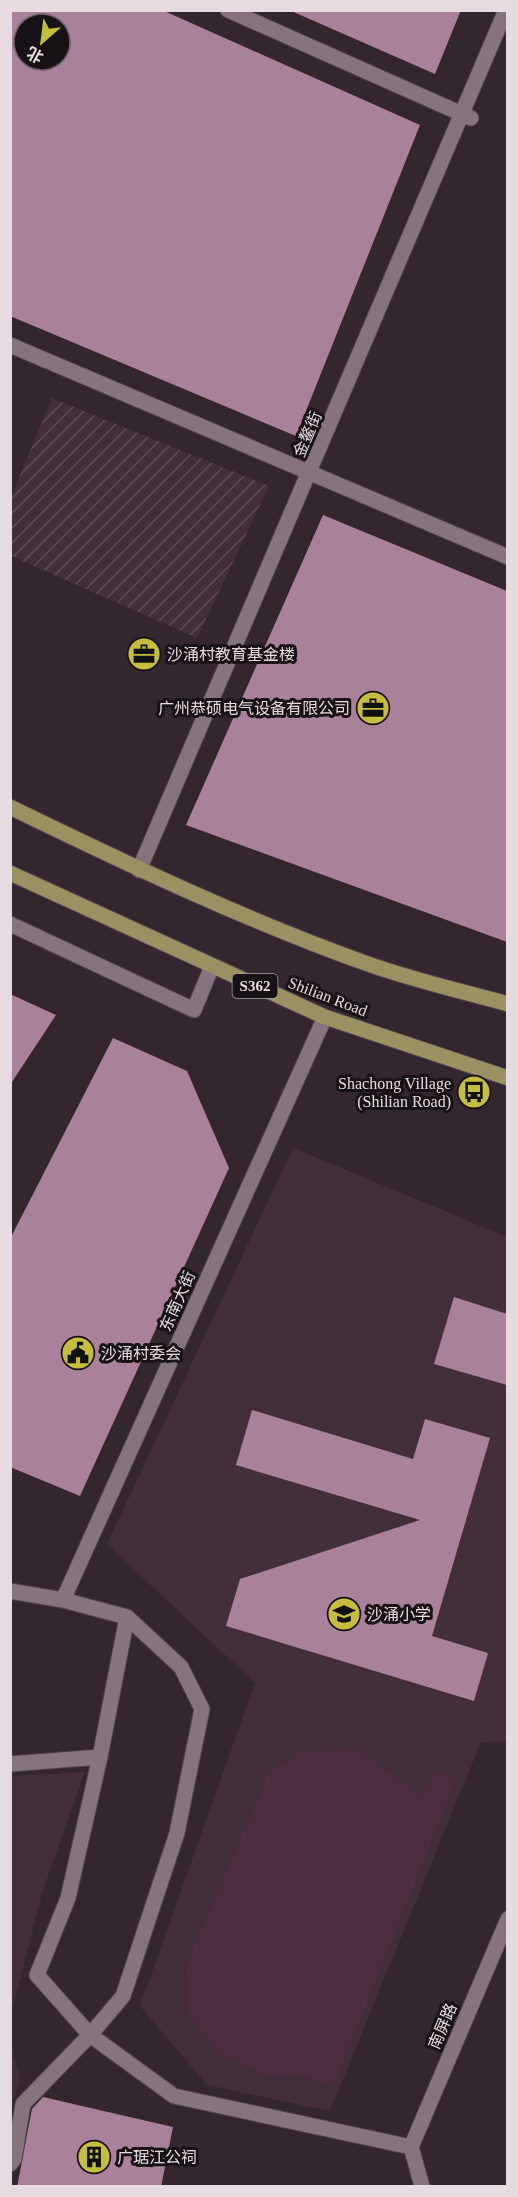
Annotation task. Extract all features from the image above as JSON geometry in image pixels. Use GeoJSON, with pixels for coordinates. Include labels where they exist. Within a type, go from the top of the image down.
{"type":"FeatureCollection","features":[{"type":"Feature","properties":{"kind":"main road"},"geometry":{"type":"LineString","coordinates":[[10,807],[139,870],[281,931],[370,965],[507,1004]]}},
{"type":"Feature","properties":{"kind":"main road","name":"Shilian Road"},"geometry":{"type":"LineString","coordinates":[[10,873],[325,1017],[507,1078]]}},
{"type":"Feature","properties":{"kind":"street"},"geometry":{"type":"LineString","coordinates":[[228,10],[471,118]]}},
{"type":"Feature","properties":{"kind":"street","name":"金鳌街"},"geometry":{"type":"LineString","coordinates":[[139,870],[505,18]]}},
{"type":"Feature","properties":{"kind":"street"},"geometry":{"type":"LineString","coordinates":[[10,345],[507,557]]}},
{"type":"Feature","properties":{"kind":"street"},"geometry":{"type":"LineString","coordinates":[[10,924],[194,1010],[212,966]]}},
{"type":"Feature","properties":{"kind":"street","name":"东南大街"},"geometry":{"type":"LineString","coordinates":[[63,1600],[325,1017]]}},
{"type":"Feature","properties":{"kind":"street"},"geometry":{"type":"LineString","coordinates":[[10,1591],[63,1600],[127,1617],[181,1667],[202,1709],[177,1833],[123,1996],[90,2035],[23,2104],[12,2160]]}},
{"type":"Feature","properties":{"kind":"street"},"geometry":{"type":"LineString","coordinates":[[127,1617],[100,1757],[68,1898],[37,1975],[90,2035],[174,2096],[411,2147],[422,2187]]}},
{"type":"Feature","properties":{"kind":"street"},"geometry":{"type":"LineString","coordinates":[[10,1764],[100,1757]]}},
{"type":"Feature","properties":{"kind":"street","name":"南屏路"},"geometry":{"type":"LineString","coordinates":[[411,2147],[507,1919]]}},
{"type":"Feature","properties":{"kind":"shaded area"},"geometry":{"type":"Polygon","coordinates":[[[52,398],[269,486],[197,638],[11,556],[11,497],[52,398]]]}},
{"type":"Feature","properties":{"kind":"shaded area","name":"沙涌小学"},"geometry":{"type":"Polygon","coordinates":[[[293,1148],[507,1237],[507,1742],[481,1742],[330,2111],[207,2085],[140,2006],[255,1683],[107,1544],[293,1148]]]}},
{"type":"Feature","properties":{"kind":"shaded area"},"geometry":{"type":"Polygon","coordinates":[[[357,1749],[421,1796],[438,1771],[457,1779],[333,2087],[303,2075],[270,2078],[221,2055],[189,2015],[186,1966],[270,1771],[301,1752],[357,1749]]]}},
{"type":"Feature","properties":{"kind":"shaded area"},"geometry":{"type":"Polygon","coordinates":[[[85,1772],[42,1893],[11,2015],[11,1776],[85,1772]]]}},
{"type":"Feature","properties":{"kind":"shaded area"},"geometry":{"type":"Polygon","coordinates":[[[11,2043],[20,2079],[10,2111],[11,2043]]]}},
{"type":"Feature","properties":{"kind":"building"},"geometry":{"type":"Polygon","coordinates":[[[10,10],[162,10],[420,125],[296,436],[10,316],[10,10]]]}},
{"type":"Feature","properties":{"kind":"building"},"geometry":{"type":"Polygon","coordinates":[[[289,10],[461,10],[435,74],[289,10]]]}},
{"type":"Feature","properties":{"kind":"building","name":"广州恭硕电气设备有限公司"},"geometry":{"type":"Polygon","coordinates":[[[323,515],[507,591],[507,942],[186,825],[323,515]]]}},
{"type":"Feature","properties":{"kind":"building"},"geometry":{"type":"Polygon","coordinates":[[[10,994],[56,1015],[10,1085],[10,994]]]}},
{"type":"Feature","properties":{"kind":"building","name":"沙涌村委会"},"geometry":{"type":"Polygon","coordinates":[[[113,1038],[187,1071],[229,1168],[80,1496],[10,1467],[10,1239],[113,1038]]]}},
{"type":"Feature","properties":{"kind":"building"},"geometry":{"type":"Polygon","coordinates":[[[454,1297],[507,1314],[507,1385],[434,1364],[454,1297]]]}},
{"type":"Feature","properties":{"kind":"building"},"geometry":{"type":"Polygon","coordinates":[[[252,1410],[413,1459],[425,1419],[490,1438],[432,1636],[488,1653],[474,1701],[226,1626],[240,1579],[420,1520],[236,1465],[252,1410]]]}},
{"type":"Feature","properties":{"kind":"building","name":"广琚江公祠"},"geometry":{"type":"Polygon","coordinates":[[[43,2097],[173,2127],[161,2187],[17,2187],[32,2109],[43,2097]]]}},
{"type":"Feature","properties":{"kind":"place","name":"沙涌村教育基金楼"},"geometry":{"type":"Point","coordinates":[144,654]}},
{"type":"Feature","properties":{"kind":"place","name":"广州恭硕电气设备有限公司"},"geometry":{"type":"Point","coordinates":[373,708]}},
{"type":"Feature","properties":{"kind":"place","name":"Shachong Village (Shilian Road)"},"geometry":{"type":"Point","coordinates":[474,1092]}},
{"type":"Feature","properties":{"kind":"place","name":"沙涌村委会"},"geometry":{"type":"Point","coordinates":[78,1353]}},
{"type":"Feature","properties":{"kind":"place","name":"沙涌小学"},"geometry":{"type":"Point","coordinates":[344,1614]}},
{"type":"Feature","properties":{"kind":"place","name":"广琚江公祠"},"geometry":{"type":"Point","coordinates":[94,2157]}}]}
